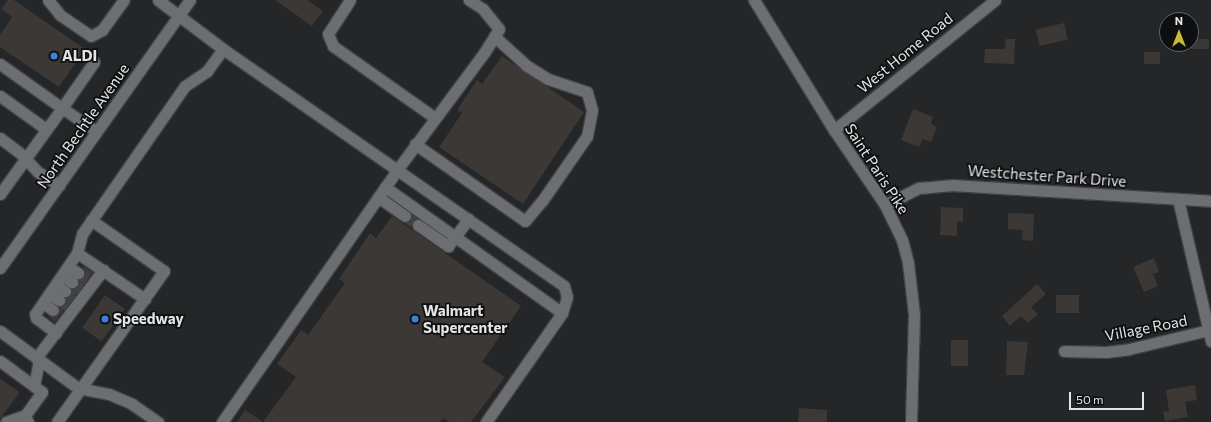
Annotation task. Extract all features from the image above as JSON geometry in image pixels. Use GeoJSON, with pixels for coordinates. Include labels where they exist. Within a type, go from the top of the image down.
{"type":"FeatureCollection","features":[{"type":"Feature","properties":{"kind":"street"},"geometry":{"type":"LineString","coordinates":[[48,0],[60,15],[91,36],[102,30],[124,0]]}},
{"type":"Feature","properties":{"kind":"street"},"geometry":{"type":"LineString","coordinates":[[158,0],[180,15],[223,49],[564,286],[566,296],[562,313],[486,422]]}},
{"type":"Feature","properties":{"kind":"street","name":"North Bechtle Avenue"},"geometry":{"type":"LineString","coordinates":[[0,268],[190,0]]}},
{"type":"Feature","properties":{"kind":"street"},"geometry":{"type":"LineString","coordinates":[[350,0],[328,34],[333,46],[435,118]]}},
{"type":"Feature","properties":{"kind":"street"},"geometry":{"type":"LineString","coordinates":[[222,422],[397,170],[499,29],[483,9],[469,0]]}},
{"type":"Feature","properties":{"kind":"street","name":"Saint Paris Pike"},"geometry":{"type":"LineString","coordinates":[[754,0],[834,130],[885,205],[902,240],[912,289],[914,354],[911,422]]}},
{"type":"Feature","properties":{"kind":"street","name":"West Home Road"},"geometry":{"type":"LineString","coordinates":[[834,130],[995,0]]}},
{"type":"Feature","properties":{"kind":"street"},"geometry":{"type":"LineString","coordinates":[[416,144],[525,220],[542,201],[587,136],[592,110],[587,92],[548,79],[526,65],[494,36]]}},
{"type":"Feature","properties":{"kind":"street"},"geometry":{"type":"LineString","coordinates":[[56,333],[36,318],[35,314],[49,294],[70,274],[82,234],[185,86],[207,71],[223,49]]}},
{"type":"Feature","properties":{"kind":"street"},"geometry":{"type":"LineString","coordinates":[[0,194],[27,160],[46,129],[94,62]]}},
{"type":"Feature","properties":{"kind":"street"},"geometry":{"type":"LineString","coordinates":[[0,64],[97,132]]}},
{"type":"Feature","properties":{"kind":"street"},"geometry":{"type":"LineString","coordinates":[[0,96],[46,129]]}},
{"type":"Feature","properties":{"kind":"street"},"geometry":{"type":"LineString","coordinates":[[0,138],[27,160],[38,172],[60,185]]}},
{"type":"Feature","properties":{"kind":"street","name":"Westchester Park Drive"},"geometry":{"type":"LineString","coordinates":[[885,205],[919,188],[953,185],[1211,201]]}},
{"type":"Feature","properties":{"kind":"street"},"geometry":{"type":"LineString","coordinates":[[382,192],[405,216]]}},
{"type":"Feature","properties":{"kind":"street"},"geometry":{"type":"LineString","coordinates":[[382,192],[455,237],[562,313]]}},
{"type":"Feature","properties":{"kind":"street"},"geometry":{"type":"LineString","coordinates":[[1178,199],[1210,335]]}},
{"type":"Feature","properties":{"kind":"street"},"geometry":{"type":"LineString","coordinates":[[418,225],[448,246],[468,219]]}},
{"type":"Feature","properties":{"kind":"street"},"geometry":{"type":"LineString","coordinates":[[57,422],[83,389],[164,271],[91,220]]}},
{"type":"Feature","properties":{"kind":"street"},"geometry":{"type":"LineString","coordinates":[[77,253],[145,299]]}},
{"type":"Feature","properties":{"kind":"street"},"geometry":{"type":"LineString","coordinates":[[34,386],[38,359],[65,319],[103,270]]}},
{"type":"Feature","properties":{"kind":"street"},"geometry":{"type":"LineString","coordinates":[[49,294],[62,296]]}},
{"type":"Feature","properties":{"kind":"street"},"geometry":{"type":"LineString","coordinates":[[49,294],[53,310]]}},
{"type":"Feature","properties":{"kind":"street"},"geometry":{"type":"LineString","coordinates":[[0,331],[83,389],[120,399],[158,422]]}},
{"type":"Feature","properties":{"kind":"street","name":"Village Road"},"geometry":{"type":"LineString","coordinates":[[1064,351],[1106,352],[1210,335]]}},
{"type":"Feature","properties":{"kind":"street"},"geometry":{"type":"LineString","coordinates":[[0,361],[42,392],[26,419],[6,422]]}},
{"type":"Feature","properties":{"kind":"building"},"geometry":{"type":"Polygon","coordinates":[[[8,0],[14,0],[85,49],[59,87],[0,47],[0,35],[12,17],[1,9],[8,0]]]}},
{"type":"Feature","properties":{"kind":"building"},"geometry":{"type":"Polygon","coordinates":[[[275,0],[307,0],[323,11],[312,26],[275,0]]]}},
{"type":"Feature","properties":{"kind":"building"},"geometry":{"type":"Polygon","coordinates":[[[1064,23],[1068,40],[1040,46],[1036,30],[1064,23]]]}},
{"type":"Feature","properties":{"kind":"building"},"geometry":{"type":"Polygon","coordinates":[[[1006,39],[1015,39],[1014,64],[984,63],[985,49],[1005,49],[1006,39]]]}},
{"type":"Feature","properties":{"kind":"building"},"geometry":{"type":"Polygon","coordinates":[[[1199,39],[1209,39],[1209,49],[1199,49],[1199,39]]]}},
{"type":"Feature","properties":{"kind":"building"},"geometry":{"type":"Polygon","coordinates":[[[1144,52],[1160,52],[1160,64],[1144,64],[1144,52]]]}},
{"type":"Feature","properties":{"kind":"building"},"geometry":{"type":"Polygon","coordinates":[[[502,56],[584,112],[523,204],[439,147],[462,113],[457,110],[477,80],[482,84],[502,56]]]}},
{"type":"Feature","properties":{"kind":"building"},"geometry":{"type":"Polygon","coordinates":[[[913,109],[933,117],[931,124],[937,127],[931,142],[923,139],[919,147],[901,140],[913,109]]]}},
{"type":"Feature","properties":{"kind":"building"},"geometry":{"type":"Polygon","coordinates":[[[941,207],[963,208],[963,222],[957,222],[957,236],[940,235],[941,207]]]}},
{"type":"Feature","properties":{"kind":"building"},"geometry":{"type":"Polygon","coordinates":[[[1008,213],[1034,214],[1033,241],[1022,240],[1023,230],[1008,229],[1008,213]]]}},
{"type":"Feature","properties":{"kind":"building","name":"Walmart Supercenter"},"geometry":{"type":"Polygon","coordinates":[[[392,216],[521,306],[482,362],[505,377],[471,422],[450,422],[443,418],[440,422],[263,422],[296,377],[277,364],[301,330],[308,335],[345,283],[339,279],[370,233],[376,238],[392,216]]]}},
{"type":"Feature","properties":{"kind":"building"},"geometry":{"type":"Polygon","coordinates":[[[1154,258],[1159,272],[1153,274],[1158,286],[1144,292],[1133,267],[1154,258]]]}},
{"type":"Feature","properties":{"kind":"building"},"geometry":{"type":"Polygon","coordinates":[[[83,266],[93,272],[55,322],[48,317],[59,314],[59,307],[65,304],[72,289],[78,286],[79,280],[84,277],[83,266]]]}},
{"type":"Feature","properties":{"kind":"building"},"geometry":{"type":"Polygon","coordinates":[[[1037,284],[1046,294],[1031,307],[1038,314],[1028,323],[1021,316],[1010,326],[1002,316],[1037,284]]]}},
{"type":"Feature","properties":{"kind":"building"},"geometry":{"type":"Polygon","coordinates":[[[105,295],[125,309],[102,342],[82,328],[105,295]]]}},
{"type":"Feature","properties":{"kind":"building"},"geometry":{"type":"Polygon","coordinates":[[[1056,295],[1079,295],[1079,313],[1056,313],[1056,295]]]}},
{"type":"Feature","properties":{"kind":"building"},"geometry":{"type":"Polygon","coordinates":[[[951,340],[968,340],[968,366],[951,366],[951,340]]]}},
{"type":"Feature","properties":{"kind":"building"},"geometry":{"type":"Polygon","coordinates":[[[1007,341],[1028,342],[1024,375],[1006,375],[1007,341]]]}},
{"type":"Feature","properties":{"kind":"building"},"geometry":{"type":"Polygon","coordinates":[[[0,379],[20,392],[0,419],[0,379]]]}},
{"type":"Feature","properties":{"kind":"building"},"geometry":{"type":"Polygon","coordinates":[[[1195,385],[1197,400],[1185,402],[1188,417],[1165,421],[1163,412],[1169,411],[1166,390],[1195,385]]]}},
{"type":"Feature","properties":{"kind":"building"},"geometry":{"type":"Polygon","coordinates":[[[799,408],[827,410],[827,422],[798,422],[799,408]]]}},
{"type":"Feature","properties":{"kind":"building"},"geometry":{"type":"Polygon","coordinates":[[[245,410],[263,422],[237,422],[245,410]]]}},
{"type":"Feature","properties":{"kind":"tunnel"},"geometry":{"type":"LineString","coordinates":[[405,216],[418,225]]}},
{"type":"Feature","properties":{"kind":"tunnel"},"geometry":{"type":"LineString","coordinates":[[78,273],[89,280]]}},
{"type":"Feature","properties":{"kind":"tunnel"},"geometry":{"type":"LineString","coordinates":[[72,282],[82,289]]}},
{"type":"Feature","properties":{"kind":"tunnel"},"geometry":{"type":"LineString","coordinates":[[65,291],[76,298]]}},
{"type":"Feature","properties":{"kind":"tunnel"},"geometry":{"type":"LineString","coordinates":[[59,300],[70,307]]}},
{"type":"Feature","properties":{"kind":"place","name":"ALDI"},"geometry":{"type":"Point","coordinates":[54,56]}},
{"type":"Feature","properties":{"kind":"place","name":"Speedway"},"geometry":{"type":"Point","coordinates":[105,319]}},
{"type":"Feature","properties":{"kind":"place","name":"Walmart Supercenter"},"geometry":{"type":"Point","coordinates":[415,319]}}]}
